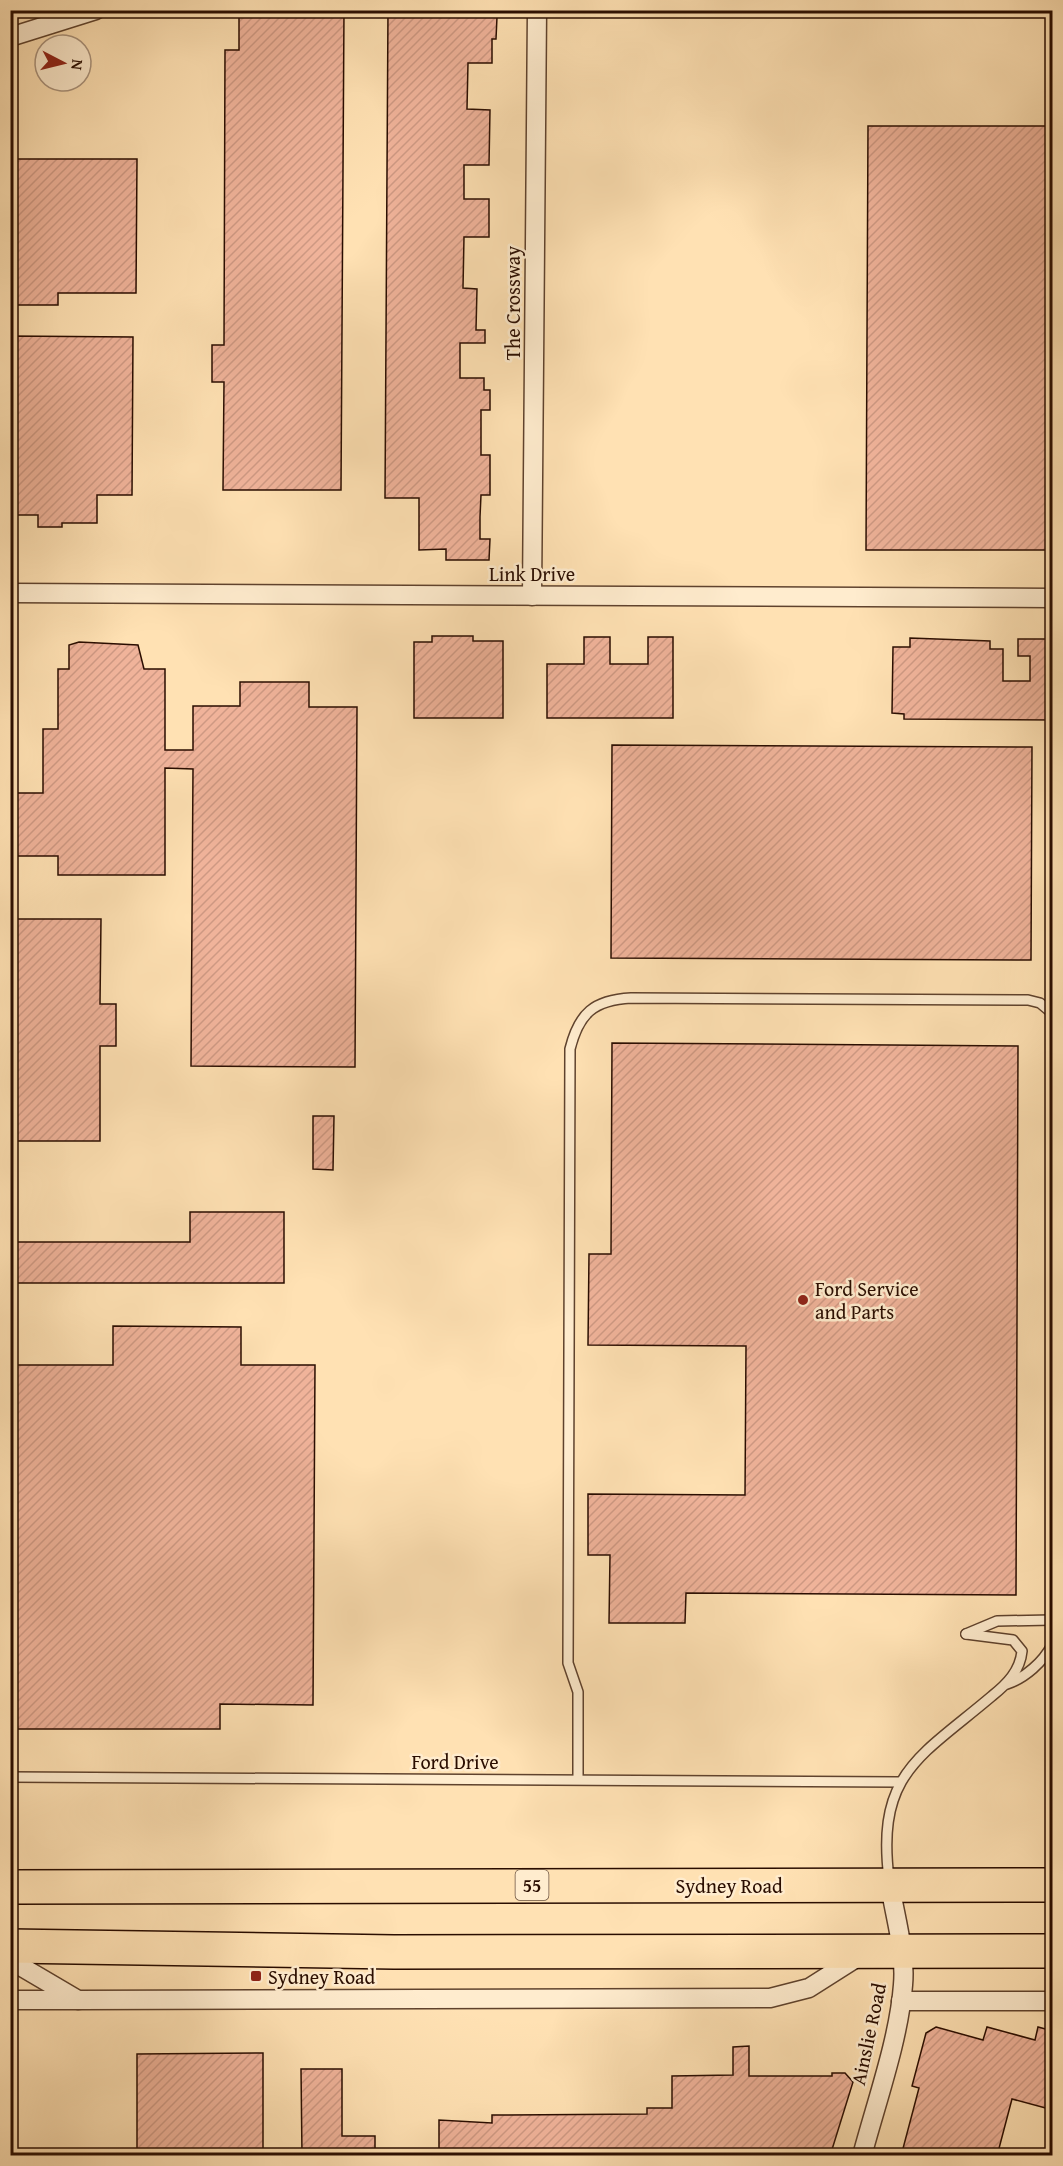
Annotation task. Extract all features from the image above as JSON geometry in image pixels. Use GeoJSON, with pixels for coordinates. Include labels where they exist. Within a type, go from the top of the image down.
{"type":"FeatureCollection","features":[{"type":"Feature","properties":{"kind":"highway","name":"Sydney Road"},"geometry":{"type":"LineString","coordinates":[[10,1887],[1053,1885]]}},
{"type":"Feature","properties":{"kind":"highway"},"geometry":{"type":"LineString","coordinates":[[10,1946],[394,1952],[1053,1951]]}},
{"type":"Feature","properties":{"kind":"street"},"geometry":{"type":"LineString","coordinates":[[10,37],[96,10]]}},
{"type":"Feature","properties":{"kind":"street","name":"The Crossway"},"geometry":{"type":"LineString","coordinates":[[532,596],[537,10]]}},
{"type":"Feature","properties":{"kind":"street","name":"Link Drive"},"geometry":{"type":"LineString","coordinates":[[10,593],[1053,598]]}},
{"type":"Feature","properties":{"kind":"street","name":"Ainslie Road"},"geometry":{"type":"LineString","coordinates":[[862,2156],[901,2001],[903,1984],[901,1952],[890,1885]]}},
{"type":"Feature","properties":{"kind":"street"},"geometry":{"type":"LineString","coordinates":[[10,2000],[770,1998],[809,1988],[865,1952]]}},
{"type":"Feature","properties":{"kind":"street"},"geometry":{"type":"LineString","coordinates":[[10,1960],[78,2000]]}},
{"type":"Feature","properties":{"kind":"street"},"geometry":{"type":"LineString","coordinates":[[901,2001],[1053,2001]]}},
{"type":"Feature","properties":{"kind":"lane"},"geometry":{"type":"LineString","coordinates":[[578,1779],[578,1692],[568,1663],[570,1049],[581,1020],[602,1002],[631,998],[1028,1000],[1040,1003],[1053,1013]]}},
{"type":"Feature","properties":{"kind":"lane"},"geometry":{"type":"LineString","coordinates":[[1013,1640],[1016,1620]]}},
{"type":"Feature","properties":{"kind":"lane"},"geometry":{"type":"LineString","coordinates":[[890,1885],[886,1831],[899,1782],[928,1748],[1005,1685],[1021,1660],[1019,1644],[1013,1640],[966,1634],[985,1624],[1016,1620],[1053,1620]]}},
{"type":"Feature","properties":{"kind":"lane"},"geometry":{"type":"LineString","coordinates":[[1005,1685],[1018,1680],[1053,1646]]}},
{"type":"Feature","properties":{"kind":"lane"},"geometry":{"type":"LineString","coordinates":[[1038,1663],[1053,1656]]}},
{"type":"Feature","properties":{"kind":"lane","name":"Ford Drive"},"geometry":{"type":"LineString","coordinates":[[10,1777],[899,1782]]}},
{"type":"Feature","properties":{"kind":"building"},"geometry":{"type":"Polygon","coordinates":[[[253,10],[344,10],[341,490],[223,490],[224,382],[212,382],[212,345],[224,345],[225,50],[239,50],[239,15],[253,10]]]}},
{"type":"Feature","properties":{"kind":"building"},"geometry":{"type":"Polygon","coordinates":[[[388,10],[483,10],[483,17],[497,17],[496,39],[492,39],[492,63],[468,63],[467,109],[490,110],[489,165],[464,165],[464,199],[489,199],[489,237],[464,237],[463,288],[477,289],[476,330],[485,330],[485,343],[460,343],[460,378],[484,378],[484,390],[490,390],[490,410],[481,410],[481,455],[490,455],[490,495],[481,495],[480,517],[480,539],[490,539],[489,560],[446,560],[446,549],[419,550],[419,498],[385,498],[388,10]]]}},
{"type":"Feature","properties":{"kind":"building"},"geometry":{"type":"Polygon","coordinates":[[[868,126],[1053,126],[1053,550],[866,550],[868,126]]]}},
{"type":"Feature","properties":{"kind":"building"},"geometry":{"type":"Polygon","coordinates":[[[10,159],[137,159],[136,293],[58,293],[58,305],[16,305],[16,292],[10,292],[10,159]]]}},
{"type":"Feature","properties":{"kind":"building"},"geometry":{"type":"Polygon","coordinates":[[[10,336],[133,337],[132,495],[97,495],[97,523],[62,523],[62,527],[38,527],[38,515],[10,515],[10,336]]]}},
{"type":"Feature","properties":{"kind":"building"},"geometry":{"type":"Polygon","coordinates":[[[432,636],[473,636],[473,641],[503,641],[503,718],[414,718],[414,642],[432,642],[432,636]]]}},
{"type":"Feature","properties":{"kind":"building"},"geometry":{"type":"Polygon","coordinates":[[[584,637],[610,637],[610,664],[648,664],[648,637],[673,637],[673,718],[547,718],[547,664],[584,664],[584,637]]]}},
{"type":"Feature","properties":{"kind":"building"},"geometry":{"type":"Polygon","coordinates":[[[910,638],[990,641],[990,649],[1003,649],[1003,681],[1030,681],[1030,656],[1018,656],[1018,639],[1053,639],[1053,720],[904,719],[904,714],[892,713],[893,647],[910,647],[910,638]]]}},
{"type":"Feature","properties":{"kind":"building"},"geometry":{"type":"Polygon","coordinates":[[[79,642],[138,645],[144,669],[165,669],[165,750],[193,750],[193,706],[240,706],[240,682],[309,682],[309,707],[357,707],[355,1067],[191,1066],[193,769],[165,768],[165,875],[58,875],[58,856],[10,856],[10,793],[43,793],[43,729],[58,729],[58,669],[69,669],[69,645],[79,642]]]}},
{"type":"Feature","properties":{"kind":"building"},"geometry":{"type":"Polygon","coordinates":[[[612,745],[1032,747],[1031,960],[611,958],[612,745]]]}},
{"type":"Feature","properties":{"kind":"building"},"geometry":{"type":"Polygon","coordinates":[[[10,919],[101,919],[100,1004],[116,1004],[116,1046],[100,1046],[100,1141],[10,1141],[10,919]]]}},
{"type":"Feature","properties":{"kind":"building","name":"Ford Service and Parts"},"geometry":{"type":"Polygon","coordinates":[[[612,1043],[1018,1046],[1016,1595],[686,1593],[685,1623],[609,1623],[610,1555],[588,1555],[588,1494],[745,1495],[746,1346],[588,1345],[589,1254],[611,1254],[612,1043]]]}},
{"type":"Feature","properties":{"kind":"building"},"geometry":{"type":"Polygon","coordinates":[[[313,1116],[334,1116],[333,1170],[313,1169],[313,1116]]]}},
{"type":"Feature","properties":{"kind":"building"},"geometry":{"type":"Polygon","coordinates":[[[190,1212],[284,1212],[284,1283],[14,1283],[14,1242],[190,1242],[190,1212]]]}},
{"type":"Feature","properties":{"kind":"building"},"geometry":{"type":"Polygon","coordinates":[[[113,1326],[241,1327],[241,1365],[315,1365],[313,1705],[220,1704],[220,1729],[10,1729],[10,1365],[113,1365],[113,1326]]]}},
{"type":"Feature","properties":{"kind":"building"},"geometry":{"type":"Polygon","coordinates":[[[936,2027],[983,2040],[987,2027],[1035,2040],[1038,2027],[1053,2031],[1053,2110],[1012,2099],[997,2156],[901,2156],[919,2088],[912,2086],[926,2033],[936,2027]]]}},
{"type":"Feature","properties":{"kind":"building"},"geometry":{"type":"Polygon","coordinates":[[[749,2046],[749,2076],[832,2076],[832,2073],[845,2073],[853,2082],[830,2156],[439,2156],[439,2120],[492,2123],[492,2115],[647,2114],[647,2108],[672,2108],[672,2076],[733,2075],[733,2047],[749,2046]]]}},
{"type":"Feature","properties":{"kind":"building"},"geometry":{"type":"Polygon","coordinates":[[[263,2053],[263,2156],[137,2156],[137,2054],[263,2053]]]}},
{"type":"Feature","properties":{"kind":"building"},"geometry":{"type":"Polygon","coordinates":[[[301,2069],[342,2069],[342,2136],[375,2136],[375,2156],[302,2156],[301,2069]]]}},
{"type":"Feature","properties":{"kind":"place","name":"Ford Service and Parts"},"geometry":{"type":"Point","coordinates":[803,1300]}},
{"type":"Feature","properties":{"kind":"place","name":"Sydney Road"},"geometry":{"type":"Point","coordinates":[256,1976]}}]}
